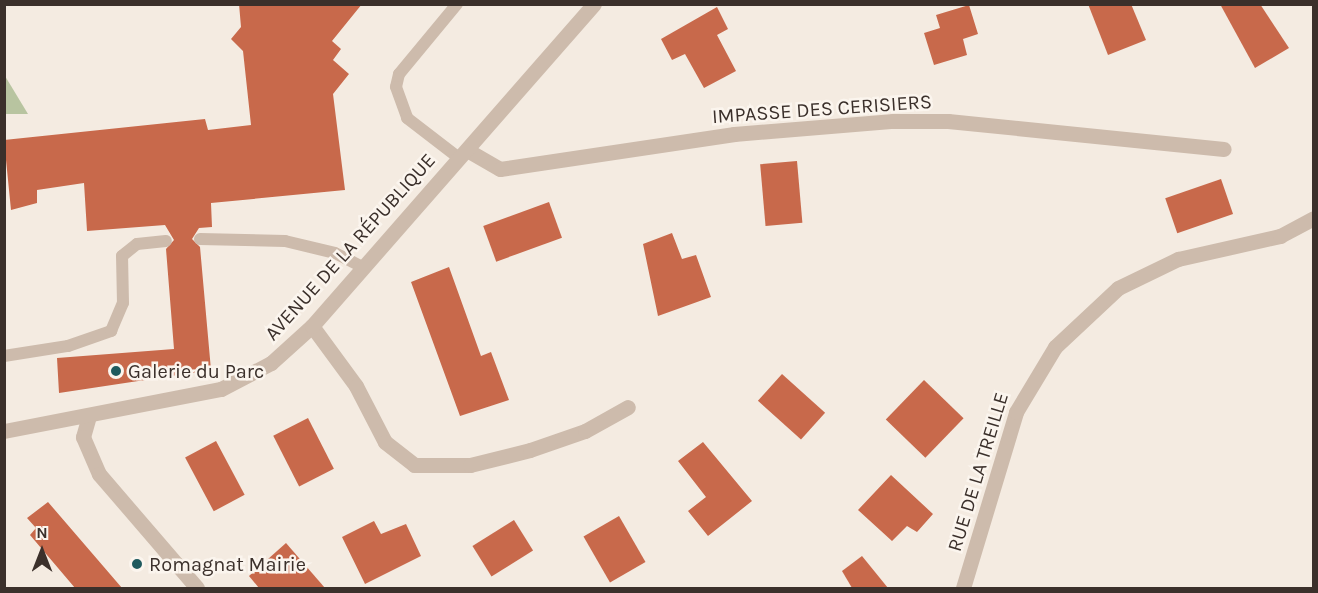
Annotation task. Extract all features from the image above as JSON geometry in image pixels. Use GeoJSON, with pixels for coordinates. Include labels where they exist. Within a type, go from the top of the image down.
{"type":"FeatureCollection","features":[{"type":"Feature","properties":{"kind":"street","name":"AVENUE DE LA RÉPUBLIQUE"},"geometry":{"type":"LineString","coordinates":[[4,431],[221,389],[271,363],[312,326],[594,4]]}},
{"type":"Feature","properties":{"kind":"street","name":"IMPASSE DES CERISIERS"},"geometry":{"type":"LineString","coordinates":[[463,154],[501,169],[734,134],[893,121],[948,121],[1224,149]]}},
{"type":"Feature","properties":{"kind":"street","name":"RUE DE LA TREILLE"},"geometry":{"type":"LineString","coordinates":[[963,588],[1016,412],[1055,347],[1118,288],[1178,259],[1280,236],[1314,218]]}},
{"type":"Feature","properties":{"kind":"street"},"geometry":{"type":"LineString","coordinates":[[312,326],[356,386],[385,442],[414,465],[470,465],[530,450],[585,431],[628,407]]}},
{"type":"Feature","properties":{"kind":"street"},"geometry":{"type":"LineString","coordinates":[[89,416],[83,437],[99,474],[197,588]]}},
{"type":"Feature","properties":{"kind":"lane"},"geometry":{"type":"LineString","coordinates":[[457,4],[399,74],[396,87],[407,118],[463,154]]}},
{"type":"Feature","properties":{"kind":"lane"},"geometry":{"type":"LineString","coordinates":[[200,239],[313,247],[364,268]]}},
{"type":"Feature","properties":{"kind":"lane"},"geometry":{"type":"LineString","coordinates":[[4,356],[68,346],[111,331],[123,303],[122,256],[137,244],[166,241]]}},
{"type":"Feature","properties":{"kind":"green space"},"geometry":{"type":"Polygon","coordinates":[[[5,76],[28,114],[5,114],[5,76]]]}},
{"type":"Feature","properties":{"kind":"building"},"geometry":{"type":"Polygon","coordinates":[[[239,4],[362,4],[332,41],[341,49],[333,60],[349,74],[333,94],[345,190],[211,203],[212,227],[199,228],[192,239],[200,247],[211,370],[59,393],[57,358],[174,349],[166,249],[174,240],[165,225],[87,231],[84,183],[37,190],[37,203],[11,210],[4,140],[205,119],[208,130],[251,125],[243,51],[231,39],[241,27],[239,4]]]}},
{"type":"Feature","properties":{"kind":"building"},"geometry":{"type":"Polygon","coordinates":[[[1088,4],[1131,4],[1146,40],[1108,55],[1088,4]]]}},
{"type":"Feature","properties":{"kind":"building"},"geometry":{"type":"Polygon","coordinates":[[[1220,4],[1260,4],[1289,48],[1255,68],[1220,4]]]}},
{"type":"Feature","properties":{"kind":"building"},"geometry":{"type":"Polygon","coordinates":[[[969,5],[978,34],[963,39],[967,55],[934,65],[924,33],[940,28],[936,15],[969,5]]]}},
{"type":"Feature","properties":{"kind":"building"},"geometry":{"type":"Polygon","coordinates":[[[717,7],[728,29],[717,35],[736,71],[704,88],[685,54],[672,60],[661,39],[717,7]]]}},
{"type":"Feature","properties":{"kind":"building"},"geometry":{"type":"Polygon","coordinates":[[[797,161],[802,223],[766,226],[760,164],[797,161]]]}},
{"type":"Feature","properties":{"kind":"building"},"geometry":{"type":"Polygon","coordinates":[[[1221,179],[1233,214],[1177,233],[1165,198],[1221,179]]]}},
{"type":"Feature","properties":{"kind":"building"},"geometry":{"type":"Polygon","coordinates":[[[549,202],[562,238],[496,262],[483,226],[549,202]]]}},
{"type":"Feature","properties":{"kind":"building"},"geometry":{"type":"Polygon","coordinates":[[[672,233],[682,259],[696,255],[711,297],[658,316],[643,244],[672,233]]]}},
{"type":"Feature","properties":{"kind":"building"},"geometry":{"type":"Polygon","coordinates":[[[449,267],[481,356],[491,352],[509,400],[460,416],[411,282],[449,267]]]}},
{"type":"Feature","properties":{"kind":"building"},"geometry":{"type":"Polygon","coordinates":[[[782,374],[825,413],[801,440],[758,401],[782,374]]]}},
{"type":"Feature","properties":{"kind":"building"},"geometry":{"type":"Polygon","coordinates":[[[924,380],[964,418],[925,458],[886,420],[924,380]]]}},
{"type":"Feature","properties":{"kind":"building"},"geometry":{"type":"Polygon","coordinates":[[[308,418],[334,469],[299,486],[273,436],[308,418]]]}},
{"type":"Feature","properties":{"kind":"building"},"geometry":{"type":"Polygon","coordinates":[[[216,441],[245,495],[214,511],[185,457],[216,441]]]}},
{"type":"Feature","properties":{"kind":"building"},"geometry":{"type":"Polygon","coordinates":[[[703,442],[752,501],[708,536],[688,511],[706,497],[678,461],[703,442]]]}},
{"type":"Feature","properties":{"kind":"building"},"geometry":{"type":"Polygon","coordinates":[[[891,475],[933,514],[917,532],[907,526],[892,541],[858,510],[891,475]]]}},
{"type":"Feature","properties":{"kind":"building"},"geometry":{"type":"Polygon","coordinates":[[[48,502],[122,588],[75,588],[30,535],[36,528],[27,518],[48,502]]]}},
{"type":"Feature","properties":{"kind":"building"},"geometry":{"type":"Polygon","coordinates":[[[619,516],[646,562],[610,582],[583,536],[619,516]]]}},
{"type":"Feature","properties":{"kind":"building"},"geometry":{"type":"Polygon","coordinates":[[[514,520],[533,551],[492,576],[472,546],[514,520]]]}},
{"type":"Feature","properties":{"kind":"building"},"geometry":{"type":"Polygon","coordinates":[[[374,521],[381,534],[406,524],[421,556],[365,584],[342,537],[374,521]]]}},
{"type":"Feature","properties":{"kind":"building"},"geometry":{"type":"Polygon","coordinates":[[[286,543],[325,588],[259,588],[249,576],[286,543]]]}},
{"type":"Feature","properties":{"kind":"building"},"geometry":{"type":"Polygon","coordinates":[[[862,556],[888,588],[852,588],[842,571],[862,556]]]}},
{"type":"Feature","properties":{"kind":"place","name":"Galerie du Parc"},"geometry":{"type":"Point","coordinates":[116,371]}},
{"type":"Feature","properties":{"kind":"place","name":"Romagnat Mairie"},"geometry":{"type":"Point","coordinates":[137,564]}}]}
